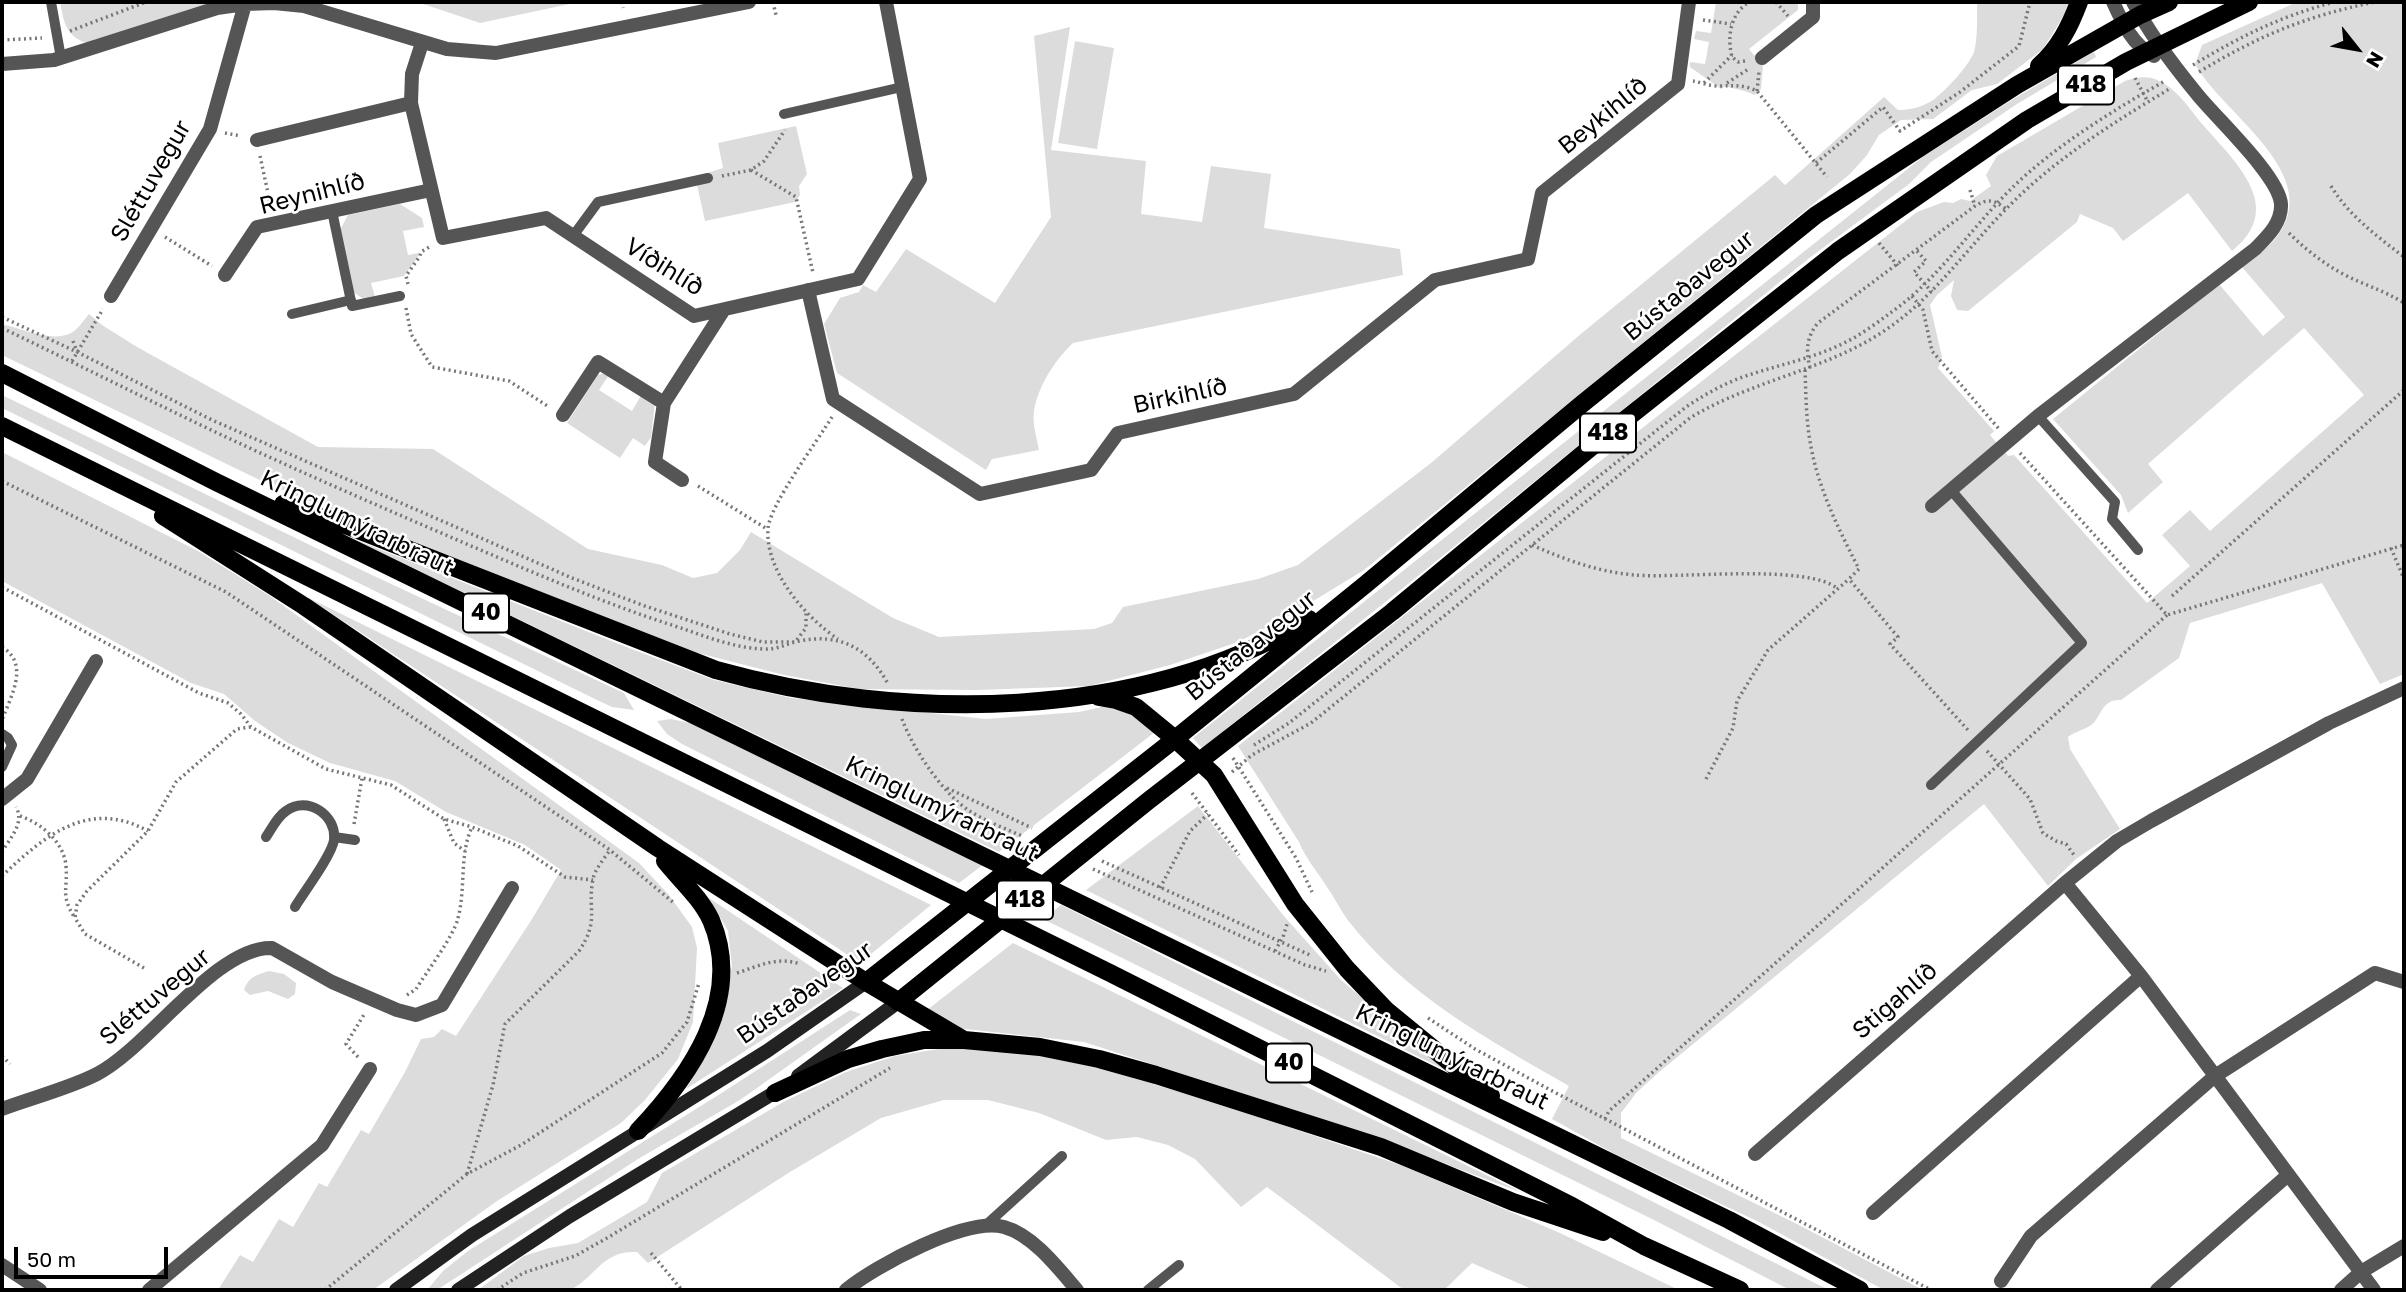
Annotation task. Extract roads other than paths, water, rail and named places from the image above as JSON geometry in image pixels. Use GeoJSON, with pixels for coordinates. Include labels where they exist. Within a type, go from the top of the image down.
{"type":"FeatureCollection","features":[{"type":"Feature","properties":{"kind":"main road"},"geometry":{"type":"LineString","coordinates":[[2017,85],[2049,57],[2063,37],[2079,2]]}},
{"type":"Feature","properties":{"kind":"main road","name":"Bústaðavegur"},"geometry":{"type":"LineString","coordinates":[[396,1290],[472,1236],[767,1051],[903,954],[1079,812],[1175,739],[1816,215],[2017,85],[2123,24],[2136,8],[2169,2]]}},
{"type":"Feature","properties":{"kind":"main road","name":"418"},"geometry":{"type":"LineString","coordinates":[[898,1002],[1199,761],[1392,611],[1607,434],[1838,251],[2027,120],[2153,49],[2249,2]]}},
{"type":"Feature","properties":{"kind":"main road","name":"Kringlumýrarbraut"},"geometry":{"type":"LineString","coordinates":[[2,373],[216,482],[1729,1220],[1860,1290]]}},
{"type":"Feature","properties":{"kind":"main road","name":"40"},"geometry":{"type":"LineString","coordinates":[[2,426],[1098,967],[1573,1206],[1644,1246],[1740,1290]]}},
{"type":"Feature","properties":{"kind":"main road"},"geometry":{"type":"LineString","coordinates":[[86,468],[303,606],[658,848],[866,982],[964,1040]]}},
{"type":"Feature","properties":{"kind":"main road"},"geometry":{"type":"LineString","coordinates":[[216,482],[343,524],[716,670],[757,681],[842,695],[994,705],[1088,696],[1195,671],[1236,655],[1294,628],[1366,584]]}},
{"type":"Feature","properties":{"kind":"main road"},"geometry":{"type":"LineString","coordinates":[[1088,696],[1116,700],[1136,707],[1199,761],[1226,791],[1295,904],[1341,962],[1386,1010],[1512,1114]]}},
{"type":"Feature","properties":{"kind":"main road"},"geometry":{"type":"LineString","coordinates":[[638,1131],[664,1103],[703,1046],[718,1002],[721,975],[716,934],[710,918],[701,902],[666,862],[658,848]]}},
{"type":"Feature","properties":{"kind":"main road"},"geometry":{"type":"LineString","coordinates":[[458,1290],[570,1216],[775,1093],[898,1002]]}},
{"type":"Feature","properties":{"kind":"main road"},"geometry":{"type":"LineString","coordinates":[[775,1093],[848,1059],[924,1040],[964,1040],[1040,1047],[1099,1059],[1156,1075],[1381,1147],[1513,1202],[1644,1246]]}},
{"type":"Feature","properties":{"kind":"street"},"geometry":{"type":"LineString","coordinates":[[2,64],[61,58],[217,8],[245,4],[303,6],[447,50],[496,53],[749,2]]}},
{"type":"Feature","properties":{"kind":"street","name":"Víðihlíð"},"geometry":{"type":"LineString","coordinates":[[431,190],[443,238],[546,218],[694,316],[858,279],[920,179],[886,2]]}},
{"type":"Feature","properties":{"kind":"street","name":"Beykihlíð"},"geometry":{"type":"LineString","coordinates":[[1528,259],[1542,193],[1678,84],[1689,2]]}},
{"type":"Feature","properties":{"kind":"street"},"geometry":{"type":"LineString","coordinates":[[1756,58],[1814,16],[1813,2]]}},
{"type":"Feature","properties":{"kind":"street"},"geometry":{"type":"LineString","coordinates":[[1932,506],[2038,416],[2255,249],[2269,236],[2277,222],[2281,204],[2275,187],[2261,168],[2196,94],[2175,65],[2123,24],[2113,2]]}},
{"type":"Feature","properties":{"kind":"street","name":"Sléttuvegur"},"geometry":{"type":"LineString","coordinates":[[111,296],[209,129],[245,4]]}},
{"type":"Feature","properties":{"kind":"street"},"geometry":{"type":"LineString","coordinates":[[2136,8],[2153,49]]}},
{"type":"Feature","properties":{"kind":"street"},"geometry":{"type":"LineString","coordinates":[[422,43],[412,74],[411,103],[431,190]]}},
{"type":"Feature","properties":{"kind":"street"},"geometry":{"type":"LineString","coordinates":[[257,140],[411,103]]}},
{"type":"Feature","properties":{"kind":"street","name":"Reynihlíð"},"geometry":{"type":"LineString","coordinates":[[225,275],[257,227],[431,190]]}},
{"type":"Feature","properties":{"kind":"street","name":"Birkihlíð"},"geometry":{"type":"LineString","coordinates":[[812,289],[833,398],[980,494],[1091,470],[1118,433],[1294,394],[1435,281],[1528,259]]}},
{"type":"Feature","properties":{"kind":"street"},"geometry":{"type":"LineString","coordinates":[[682,480],[655,462],[664,403],[723,311]]}},
{"type":"Feature","properties":{"kind":"street"},"geometry":{"type":"LineString","coordinates":[[563,415],[598,362],[664,403]]}},
{"type":"Feature","properties":{"kind":"street"},"geometry":{"type":"LineString","coordinates":[[5,792],[27,779],[96,661]]}},
{"type":"Feature","properties":{"kind":"street","name":"Stigahlíð"},"geometry":{"type":"LineString","coordinates":[[1755,1154],[2065,883],[2117,841],[2329,723],[2404,688]]}},
{"type":"Feature","properties":{"kind":"street"},"geometry":{"type":"LineString","coordinates":[[2065,883],[2141,976],[2374,1290]]}},
{"type":"Feature","properties":{"kind":"street","name":"Sléttuvegur"},"geometry":{"type":"LineString","coordinates":[[2,1109],[98,1074],[129,1051],[211,976],[243,955],[262,948],[272,948],[332,982],[397,1010],[416,1015],[442,1005],[512,888]]}},
{"type":"Feature","properties":{"kind":"street"},"geometry":{"type":"LineString","coordinates":[[2001,1281],[2031,1236],[2215,1076],[2375,973],[2404,982]]}},
{"type":"Feature","properties":{"kind":"street"},"geometry":{"type":"LineString","coordinates":[[1873,1213],[2141,976]]}},
{"type":"Feature","properties":{"kind":"street"},"geometry":{"type":"LineString","coordinates":[[149,1290],[323,1145],[370,1069]]}},
{"type":"Feature","properties":{"kind":"street"},"geometry":{"type":"LineString","coordinates":[[2157,1290],[2288,1175]]}},
{"type":"Feature","properties":{"kind":"street"},"geometry":{"type":"LineString","coordinates":[[846,1290],[889,1262],[926,1244],[986,1225],[1005,1227],[1021,1236],[1057,1266],[1077,1290]]}},
{"type":"Feature","properties":{"kind":"street"},"geometry":{"type":"LineString","coordinates":[[2341,1290],[2361,1272],[2404,1246]]}},
{"type":"Feature","properties":{"kind":"street"},"geometry":{"type":"LineString","coordinates":[[2,1265],[40,1290]]}},
{"type":"Feature","properties":{"kind":"lane"},"geometry":{"type":"LineString","coordinates":[[51,2],[61,58]]}},
{"type":"Feature","properties":{"kind":"lane"},"geometry":{"type":"LineString","coordinates":[[784,114],[902,87]]}},
{"type":"Feature","properties":{"kind":"lane"},"geometry":{"type":"LineString","coordinates":[[573,236],[598,202],[708,178]]}},
{"type":"Feature","properties":{"kind":"lane"},"geometry":{"type":"LineString","coordinates":[[331,211],[352,306],[400,296]]}},
{"type":"Feature","properties":{"kind":"lane"},"geometry":{"type":"LineString","coordinates":[[292,314],[351,300]]}},
{"type":"Feature","properties":{"kind":"lane"},"geometry":{"type":"LineString","coordinates":[[2038,416],[2115,502],[2112,519],[2138,550]]}},
{"type":"Feature","properties":{"kind":"lane"},"geometry":{"type":"LineString","coordinates":[[1931,785],[2082,643],[1951,490]]}},
{"type":"Feature","properties":{"kind":"lane"},"geometry":{"type":"LineString","coordinates":[[2,734],[12,746],[2,767]]}},
{"type":"Feature","properties":{"kind":"lane"},"geometry":{"type":"LineString","coordinates":[[266,837],[280,816],[301,805],[324,813],[333,828],[332,846],[295,907]]}},
{"type":"Feature","properties":{"kind":"lane"},"geometry":{"type":"LineString","coordinates":[[334,837],[353,840]]}},
{"type":"Feature","properties":{"kind":"lane"},"geometry":{"type":"LineString","coordinates":[[986,1225],[1062,1156]]}},
{"type":"Feature","properties":{"kind":"lane"},"geometry":{"type":"LineString","coordinates":[[1148,1290],[1179,1265]]}}]}
